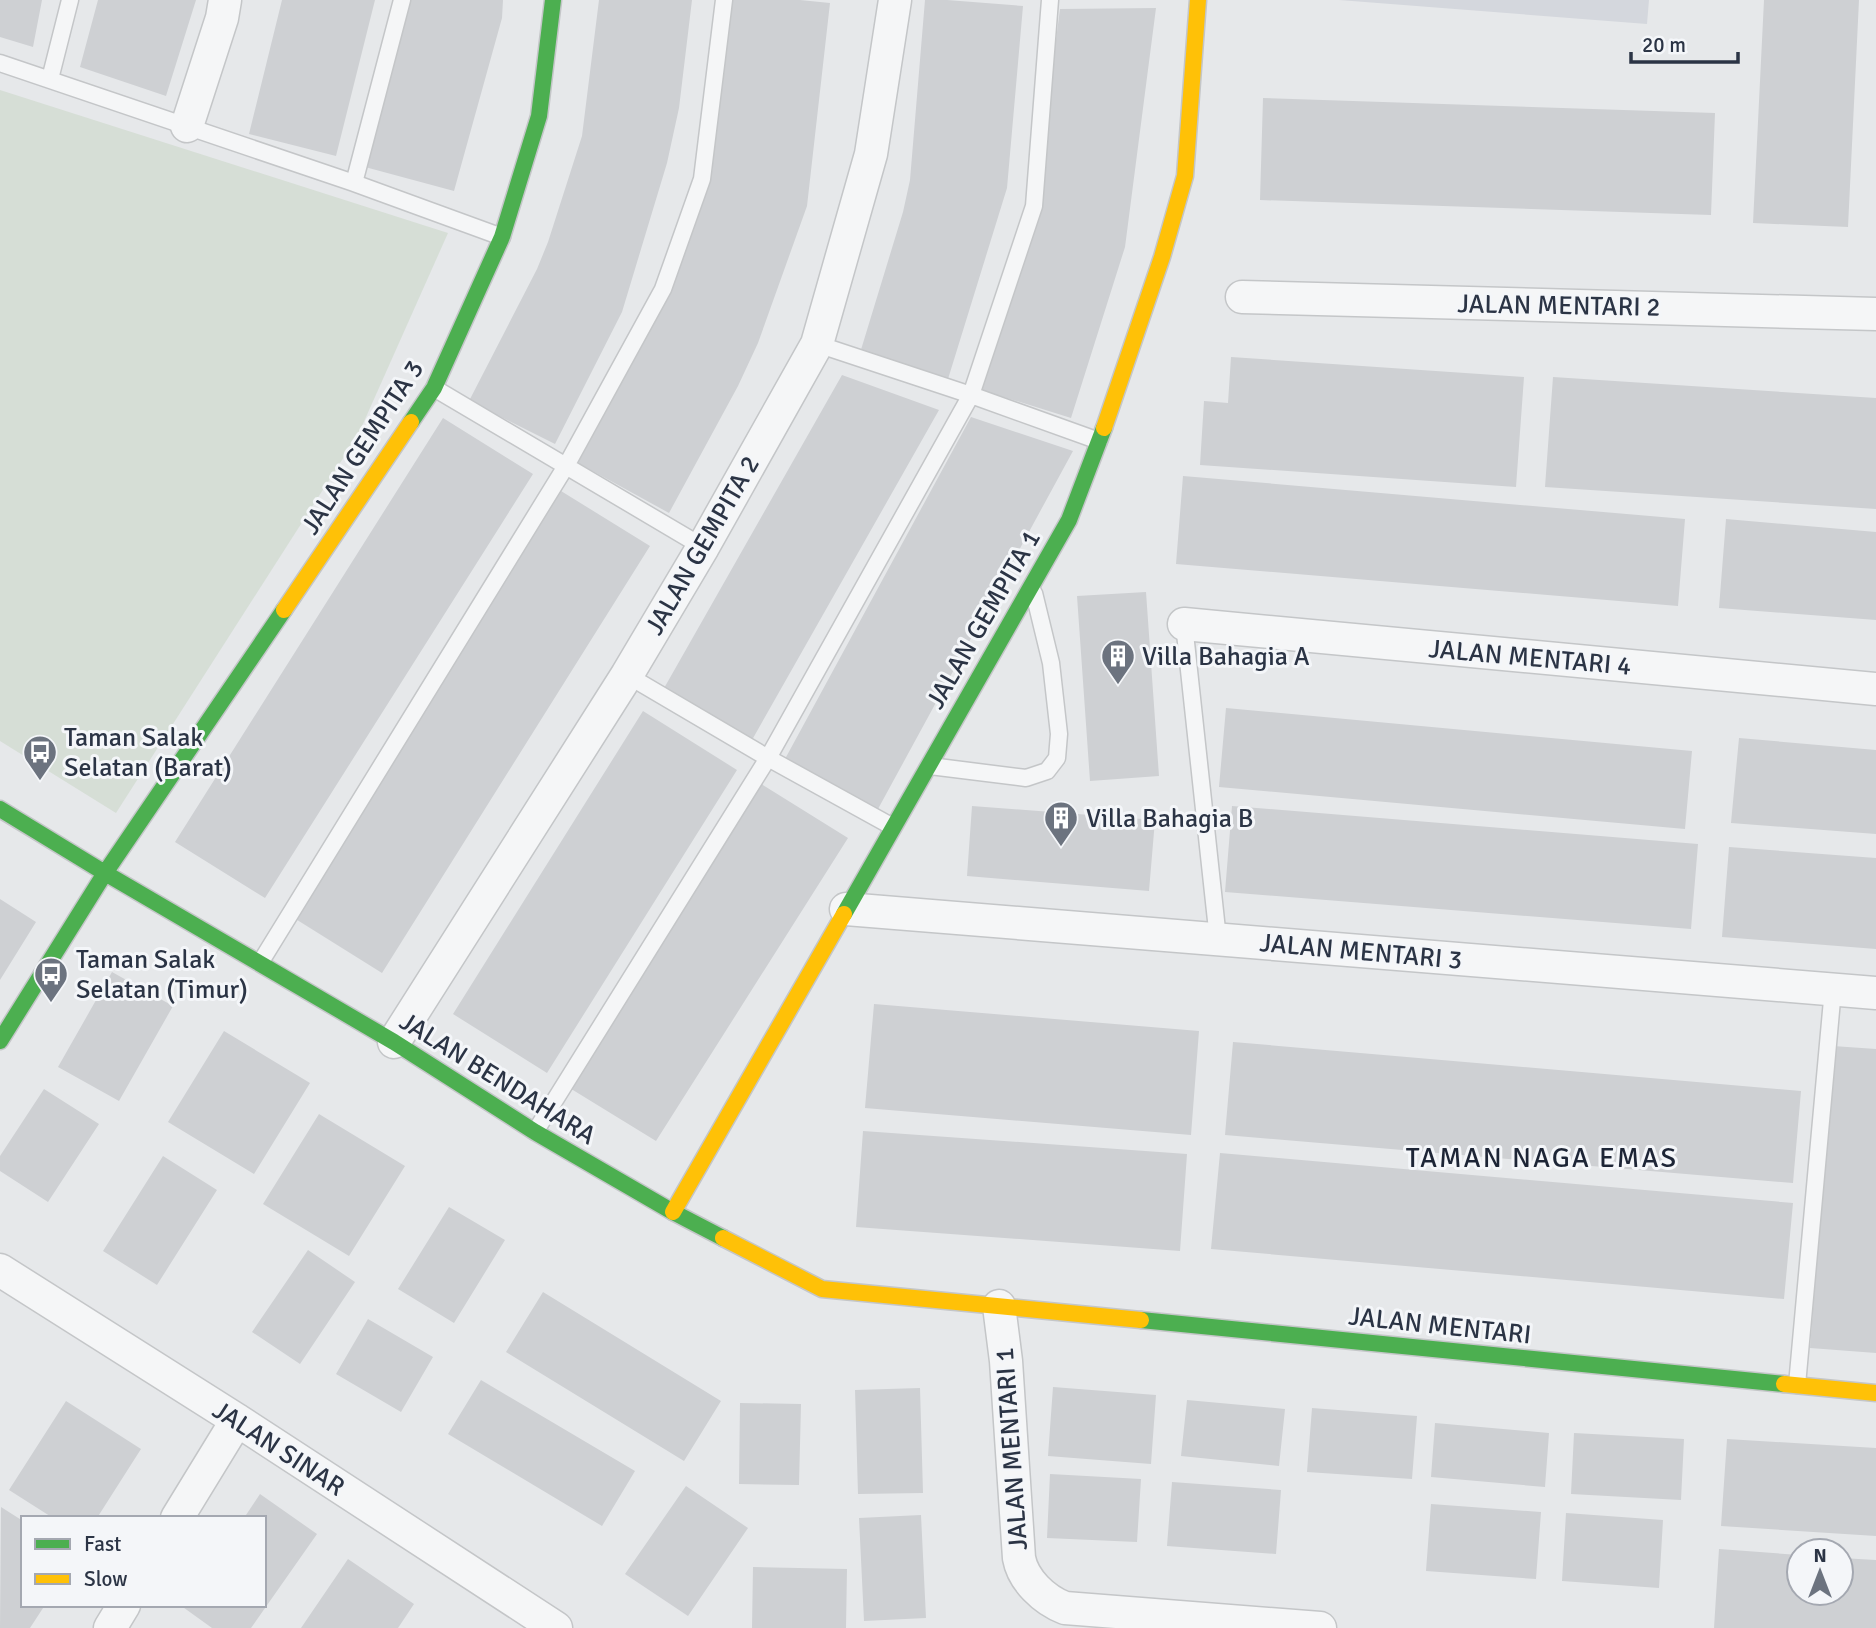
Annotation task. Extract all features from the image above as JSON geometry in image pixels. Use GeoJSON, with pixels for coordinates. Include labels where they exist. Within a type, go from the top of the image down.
{"type":"FeatureCollection","features":[{"type":"Feature","properties":{"kind":"street"},"geometry":{"type":"LineString","coordinates":[[187,126],[222,18],[225,0]]}},
{"type":"Feature","properties":{"kind":"street","name":"JALAN GEMPITA 3"},"geometry":{"type":"LineString","coordinates":[[0,1041],[105,873],[434,388],[502,237],[540,116],[553,0]]}},
{"type":"Feature","properties":{"kind":"street","name":"JALAN GEMPITA 2"},"geometry":{"type":"LineString","coordinates":[[394,1042],[626,675],[703,547],[817,344],[871,154],[895,0]]}},
{"type":"Feature","properties":{"kind":"street","name":"JALAN GEMPITA 1"},"geometry":{"type":"LineString","coordinates":[[673,1212],[1069,520],[1162,257],[1185,176],[1198,0]]}},
{"type":"Feature","properties":{"kind":"street","name":"JALAN MENTARI 2"},"geometry":{"type":"LineString","coordinates":[[1241,297],[1876,314]]}},
{"type":"Feature","properties":{"kind":"street","name":"JALAN MENTARI 4"},"geometry":{"type":"LineString","coordinates":[[1184,624],[1876,689]]}},
{"type":"Feature","properties":{"kind":"street","name":"JALAN BENDAHARA"},"geometry":{"type":"LineString","coordinates":[[0,809],[394,1042],[535,1132],[673,1212],[822,1289],[999,1307]]}},
{"type":"Feature","properties":{"kind":"street","name":"JALAN MENTARI 3"},"geometry":{"type":"LineString","coordinates":[[846,909],[1876,993]]}},
{"type":"Feature","properties":{"kind":"street","name":"JALAN SINAR"},"geometry":{"type":"LineString","coordinates":[[0,1270],[237,1420],[556,1628]]}},
{"type":"Feature","properties":{"kind":"street","name":"JALAN MENTARI"},"geometry":{"type":"LineString","coordinates":[[999,1307],[1876,1393]]}},
{"type":"Feature","properties":{"kind":"street","name":"JALAN MENTARI 1"},"geometry":{"type":"LineString","coordinates":[[999,1307],[1006,1361],[1019,1558],[1031,1584],[1051,1601],[1065,1608],[1320,1628]]}},
{"type":"Feature","properties":{"kind":"street"},"geometry":{"type":"LineString","coordinates":[[178,1516],[237,1420]]}},
{"type":"Feature","properties":{"kind":"street"},"geometry":{"type":"LineString","coordinates":[[110,1628],[123,1607]]}},
{"type":"Feature","properties":{"kind":"lane"},"geometry":{"type":"LineString","coordinates":[[50,79],[70,0]]}},
{"type":"Feature","properties":{"kind":"lane"},"geometry":{"type":"LineString","coordinates":[[354,183],[402,0]]}},
{"type":"Feature","properties":{"kind":"lane"},"geometry":{"type":"LineString","coordinates":[[260,964],[566,466],[663,289],[702,179],[724,0]]}},
{"type":"Feature","properties":{"kind":"lane"},"geometry":{"type":"LineString","coordinates":[[535,1132],[768,758],[971,395],[1034,206],[1050,0]]}},
{"type":"Feature","properties":{"kind":"lane"},"geometry":{"type":"LineString","coordinates":[[0,64],[354,183],[502,237]]}},
{"type":"Feature","properties":{"kind":"lane"},"geometry":{"type":"LineString","coordinates":[[817,344],[1099,441]]}},
{"type":"Feature","properties":{"kind":"lane"},"geometry":{"type":"LineString","coordinates":[[434,388],[703,547]]}},
{"type":"Feature","properties":{"kind":"lane"},"geometry":{"type":"LineString","coordinates":[[928,765],[1026,778],[1047,771],[1057,758],[1059,734],[1051,663],[1032,584]]}},
{"type":"Feature","properties":{"kind":"lane"},"geometry":{"type":"LineString","coordinates":[[1184,624],[1218,939]]}},
{"type":"Feature","properties":{"kind":"lane"},"geometry":{"type":"LineString","coordinates":[[626,675],[893,827]]}},
{"type":"Feature","properties":{"kind":"lane"},"geometry":{"type":"LineString","coordinates":[[1797,1385],[1833,989]]}},
{"type":"Feature","properties":{"kind":"shaded area"},"geometry":{"type":"Polygon","coordinates":[[[1339,0],[1649,0],[1647,24],[1339,0]]]}},
{"type":"Feature","properties":{"kind":"shaded area"},"geometry":{"type":"Polygon","coordinates":[[[0,90],[448,233],[358,435],[116,813],[0,741],[0,90]]]}},
{"type":"Feature","properties":{"kind":"building"},"geometry":{"type":"Polygon","coordinates":[[[0,0],[42,0],[33,47],[0,37],[0,0]]]}},
{"type":"Feature","properties":{"kind":"building"},"geometry":{"type":"Polygon","coordinates":[[[98,0],[196,0],[166,96],[80,67],[98,0]]]}},
{"type":"Feature","properties":{"kind":"building"},"geometry":{"type":"Polygon","coordinates":[[[282,0],[375,0],[336,156],[249,134],[282,0]]]}},
{"type":"Feature","properties":{"kind":"building"},"geometry":{"type":"Polygon","coordinates":[[[411,0],[503,0],[502,18],[454,191],[365,167],[411,0]]]}},
{"type":"Feature","properties":{"kind":"building"},"geometry":{"type":"Polygon","coordinates":[[[599,0],[692,0],[679,108],[667,163],[622,312],[555,444],[469,401],[537,269],[548,242],[582,136],[599,0]]]}},
{"type":"Feature","properties":{"kind":"building"},"geometry":{"type":"Polygon","coordinates":[[[731,0],[830,3],[807,206],[758,343],[738,386],[669,513],[578,463],[662,309],[712,172],[731,0]]]}},
{"type":"Feature","properties":{"kind":"building"},"geometry":{"type":"Polygon","coordinates":[[[925,0],[1023,6],[1007,188],[948,379],[860,353],[903,212],[910,180],[925,0]]]}},
{"type":"Feature","properties":{"kind":"building"},"geometry":{"type":"Polygon","coordinates":[[[1764,0],[1859,0],[1848,227],[1753,223],[1764,0]]]}},
{"type":"Feature","properties":{"kind":"building"},"geometry":{"type":"Polygon","coordinates":[[[1156,8],[1125,247],[1071,418],[978,389],[1037,187],[1060,9],[1156,8]]]}},
{"type":"Feature","properties":{"kind":"building"},"geometry":{"type":"Polygon","coordinates":[[[1263,98],[1715,113],[1711,215],[1260,200],[1263,98]]]}},
{"type":"Feature","properties":{"kind":"building"},"geometry":{"type":"Polygon","coordinates":[[[1231,357],[1524,377],[1516,487],[1200,465],[1204,401],[1228,403],[1231,357]]]}},
{"type":"Feature","properties":{"kind":"building"},"geometry":{"type":"Polygon","coordinates":[[[842,375],[939,410],[752,740],[663,690],[842,375]]]}},
{"type":"Feature","properties":{"kind":"building"},"geometry":{"type":"Polygon","coordinates":[[[1553,377],[1876,398],[1876,509],[1545,487],[1553,377]]]}},
{"type":"Feature","properties":{"kind":"building"},"geometry":{"type":"Polygon","coordinates":[[[971,417],[1073,451],[878,809],[785,759],[971,417]]]}},
{"type":"Feature","properties":{"kind":"building"},"geometry":{"type":"Polygon","coordinates":[[[443,418],[533,474],[265,898],[175,842],[443,418]]]}},
{"type":"Feature","properties":{"kind":"building"},"geometry":{"type":"Polygon","coordinates":[[[1183,476],[1685,519],[1678,606],[1176,564],[1183,476]]]}},
{"type":"Feature","properties":{"kind":"building"},"geometry":{"type":"Polygon","coordinates":[[[561,491],[650,546],[382,973],[294,918],[561,491]]]}},
{"type":"Feature","properties":{"kind":"building"},"geometry":{"type":"Polygon","coordinates":[[[1726,519],[1876,532],[1876,620],[1719,608],[1726,519]]]}},
{"type":"Feature","properties":{"kind":"building","name":"Villa Bahagia A"},"geometry":{"type":"Polygon","coordinates":[[[1146,592],[1159,776],[1090,781],[1077,596],[1146,592]]]}},
{"type":"Feature","properties":{"kind":"building"},"geometry":{"type":"Polygon","coordinates":[[[1226,708],[1692,751],[1685,829],[1219,787],[1226,708]]]}},
{"type":"Feature","properties":{"kind":"building"},"geometry":{"type":"Polygon","coordinates":[[[643,711],[737,770],[547,1073],[453,1014],[643,711]]]}},
{"type":"Feature","properties":{"kind":"building"},"geometry":{"type":"Polygon","coordinates":[[[1739,738],[1876,750],[1876,834],[1731,823],[1739,738]]]}},
{"type":"Feature","properties":{"kind":"building"},"geometry":{"type":"Polygon","coordinates":[[[761,784],[848,838],[656,1141],[568,1087],[761,784]]]}},
{"type":"Feature","properties":{"kind":"building","name":"Villa Bahagia B"},"geometry":{"type":"Polygon","coordinates":[[[972,806],[1155,820],[1149,891],[967,876],[972,806]]]}},
{"type":"Feature","properties":{"kind":"building"},"geometry":{"type":"Polygon","coordinates":[[[1232,806],[1698,844],[1691,929],[1225,892],[1232,806]]]}},
{"type":"Feature","properties":{"kind":"building"},"geometry":{"type":"Polygon","coordinates":[[[1729,847],[1876,858],[1876,949],[1722,937],[1729,847]]]}},
{"type":"Feature","properties":{"kind":"building"},"geometry":{"type":"Polygon","coordinates":[[[0,899],[36,922],[0,980],[0,899]]]}},
{"type":"Feature","properties":{"kind":"building"},"geometry":{"type":"Polygon","coordinates":[[[112,972],[173,1006],[119,1101],[58,1067],[112,972]]]}},
{"type":"Feature","properties":{"kind":"building"},"geometry":{"type":"Polygon","coordinates":[[[874,1004],[1199,1031],[1191,1135],[865,1108],[874,1004]]]}},
{"type":"Feature","properties":{"kind":"building"},"geometry":{"type":"Polygon","coordinates":[[[224,1031],[310,1083],[254,1174],[168,1122],[224,1031]]]}},
{"type":"Feature","properties":{"kind":"building"},"geometry":{"type":"Polygon","coordinates":[[[1233,1042],[1801,1091],[1793,1183],[1225,1135],[1233,1042]]]}},
{"type":"Feature","properties":{"kind":"building"},"geometry":{"type":"Polygon","coordinates":[[[1833,1046],[1876,1049],[1876,1353],[1810,1348],[1833,1046]]]}},
{"type":"Feature","properties":{"kind":"building"},"geometry":{"type":"Polygon","coordinates":[[[44,1089],[99,1124],[48,1202],[0,1171],[0,1156],[44,1089]]]}},
{"type":"Feature","properties":{"kind":"building"},"geometry":{"type":"Polygon","coordinates":[[[319,1114],[405,1166],[349,1256],[263,1204],[319,1114]]]}},
{"type":"Feature","properties":{"kind":"building"},"geometry":{"type":"Polygon","coordinates":[[[863,1131],[1187,1154],[1180,1251],[856,1227],[863,1131]]]}},
{"type":"Feature","properties":{"kind":"building"},"geometry":{"type":"Polygon","coordinates":[[[1220,1153],[1793,1203],[1784,1299],[1211,1249],[1220,1153]]]}},
{"type":"Feature","properties":{"kind":"building"},"geometry":{"type":"Polygon","coordinates":[[[163,1156],[217,1190],[157,1285],[103,1251],[163,1156]]]}},
{"type":"Feature","properties":{"kind":"building"},"geometry":{"type":"Polygon","coordinates":[[[449,1207],[505,1240],[454,1323],[398,1289],[449,1207]]]}},
{"type":"Feature","properties":{"kind":"building"},"geometry":{"type":"Polygon","coordinates":[[[308,1250],[355,1282],[300,1364],[252,1332],[308,1250]]]}},
{"type":"Feature","properties":{"kind":"building"},"geometry":{"type":"Polygon","coordinates":[[[543,1292],[721,1401],[684,1461],[506,1352],[543,1292]]]}},
{"type":"Feature","properties":{"kind":"building"},"geometry":{"type":"Polygon","coordinates":[[[368,1319],[433,1357],[401,1412],[336,1374],[368,1319]]]}},
{"type":"Feature","properties":{"kind":"building"},"geometry":{"type":"Polygon","coordinates":[[[481,1380],[635,1471],[602,1526],[448,1434],[481,1380]]]}},
{"type":"Feature","properties":{"kind":"building"},"geometry":{"type":"Polygon","coordinates":[[[1053,1387],[1156,1395],[1151,1464],[1048,1456],[1053,1387]]]}},
{"type":"Feature","properties":{"kind":"building"},"geometry":{"type":"Polygon","coordinates":[[[920,1388],[923,1493],[858,1494],[855,1390],[920,1388]]]}},
{"type":"Feature","properties":{"kind":"building"},"geometry":{"type":"Polygon","coordinates":[[[1187,1400],[1285,1409],[1279,1466],[1181,1456],[1187,1400]]]}},
{"type":"Feature","properties":{"kind":"building"},"geometry":{"type":"Polygon","coordinates":[[[66,1401],[141,1449],[98,1516],[50,1516],[9,1490],[66,1401]]]}},
{"type":"Feature","properties":{"kind":"building"},"geometry":{"type":"Polygon","coordinates":[[[740,1403],[801,1404],[799,1485],[739,1484],[740,1403]]]}},
{"type":"Feature","properties":{"kind":"building"},"geometry":{"type":"Polygon","coordinates":[[[1312,1408],[1417,1416],[1412,1479],[1307,1472],[1312,1408]]]}},
{"type":"Feature","properties":{"kind":"building"},"geometry":{"type":"Polygon","coordinates":[[[1435,1423],[1549,1433],[1545,1487],[1431,1477],[1435,1423]]]}},
{"type":"Feature","properties":{"kind":"building"},"geometry":{"type":"Polygon","coordinates":[[[1574,1433],[1684,1439],[1681,1500],[1571,1494],[1574,1433]]]}},
{"type":"Feature","properties":{"kind":"building"},"geometry":{"type":"Polygon","coordinates":[[[1727,1439],[1876,1448],[1876,1536],[1721,1526],[1727,1439]]]}},
{"type":"Feature","properties":{"kind":"building"},"geometry":{"type":"Polygon","coordinates":[[[1050,1474],[1141,1479],[1137,1542],[1047,1538],[1050,1474]]]}},
{"type":"Feature","properties":{"kind":"building"},"geometry":{"type":"Polygon","coordinates":[[[1172,1482],[1281,1490],[1276,1554],[1167,1546],[1172,1482]]]}},
{"type":"Feature","properties":{"kind":"building"},"geometry":{"type":"Polygon","coordinates":[[[686,1486],[748,1528],[688,1616],[625,1574],[686,1486]]]}},
{"type":"Feature","properties":{"kind":"building"},"geometry":{"type":"Polygon","coordinates":[[[260,1494],[317,1534],[266,1607],[266,1516],[245,1516],[260,1494]]]}},
{"type":"Feature","properties":{"kind":"building"},"geometry":{"type":"Polygon","coordinates":[[[1431,1504],[1541,1512],[1536,1579],[1426,1571],[1431,1504]]]}},
{"type":"Feature","properties":{"kind":"building"},"geometry":{"type":"Polygon","coordinates":[[[1,1507],[21,1520],[21,1607],[44,1607],[30,1628],[0,1628],[1,1507]]]}},
{"type":"Feature","properties":{"kind":"building"},"geometry":{"type":"Polygon","coordinates":[[[1566,1513],[1663,1520],[1659,1588],[1562,1581],[1566,1513]]]}},
{"type":"Feature","properties":{"kind":"building"},"geometry":{"type":"Polygon","coordinates":[[[921,1515],[926,1618],[864,1621],[859,1518],[921,1515]]]}},
{"type":"Feature","properties":{"kind":"building"},"geometry":{"type":"Polygon","coordinates":[[[1719,1549],[1785,1554],[1785,1607],[1855,1607],[1855,1559],[1876,1560],[1876,1628],[1714,1628],[1719,1549]]]}},
{"type":"Feature","properties":{"kind":"building"},"geometry":{"type":"Polygon","coordinates":[[[348,1559],[414,1604],[398,1628],[301,1628],[348,1559]]]}},
{"type":"Feature","properties":{"kind":"building"},"geometry":{"type":"Polygon","coordinates":[[[753,1567],[847,1569],[846,1628],[752,1628],[753,1567]]]}},
{"type":"Feature","properties":{"kind":"building"},"geometry":{"type":"Polygon","coordinates":[[[183,1607],[266,1607],[251,1628],[212,1628],[183,1607]]]}},
{"type":"Feature","properties":{"kind":"traffic: fast"},"geometry":{"type":"LineString","coordinates":[[411,422],[434,388],[502,237],[539,116],[553,0]]}},
{"type":"Feature","properties":{"kind":"traffic: fast"},"geometry":{"type":"LineString","coordinates":[[844,914],[1069,520],[1104,428]]}},
{"type":"Feature","properties":{"kind":"traffic: fast"},"geometry":{"type":"LineString","coordinates":[[0,1041],[105,873],[284,610]]}},
{"type":"Feature","properties":{"kind":"traffic: fast"},"geometry":{"type":"LineString","coordinates":[[0,809],[394,1042],[535,1132],[723,1238]]}},
{"type":"Feature","properties":{"kind":"traffic: fast"},"geometry":{"type":"LineString","coordinates":[[1141,1320],[1784,1384]]}},
{"type":"Feature","properties":{"kind":"traffic: slow"},"geometry":{"type":"LineString","coordinates":[[1104,428],[1162,257],[1185,176],[1198,0]]}},
{"type":"Feature","properties":{"kind":"traffic: slow"},"geometry":{"type":"LineString","coordinates":[[284,610],[411,422]]}},
{"type":"Feature","properties":{"kind":"traffic: slow"},"geometry":{"type":"LineString","coordinates":[[673,1212],[844,914]]}},
{"type":"Feature","properties":{"kind":"traffic: slow"},"geometry":{"type":"LineString","coordinates":[[723,1238],[822,1289],[1141,1320]]}},
{"type":"Feature","properties":{"kind":"traffic: slow"},"geometry":{"type":"LineString","coordinates":[[1784,1384],[1876,1393]]}},
{"type":"Feature","properties":{"kind":"place","name":"Villa Bahagia A"},"geometry":{"type":"Point","coordinates":[1118,686]}},
{"type":"Feature","properties":{"kind":"place","name":"Taman Salak Selatan (Barat)"},"geometry":{"type":"Point","coordinates":[40,782]}},
{"type":"Feature","properties":{"kind":"place","name":"Villa Bahagia B"},"geometry":{"type":"Point","coordinates":[1061,848]}},
{"type":"Feature","properties":{"kind":"place","name":"Taman Salak Selatan (Timur)"},"geometry":{"type":"Point","coordinates":[51,1004]}},
{"type":"Feature","properties":{"kind":"district","name":"TAMAN NAGA EMAS"},"geometry":{"type":"Point","coordinates":[1542,1157]}}]}
